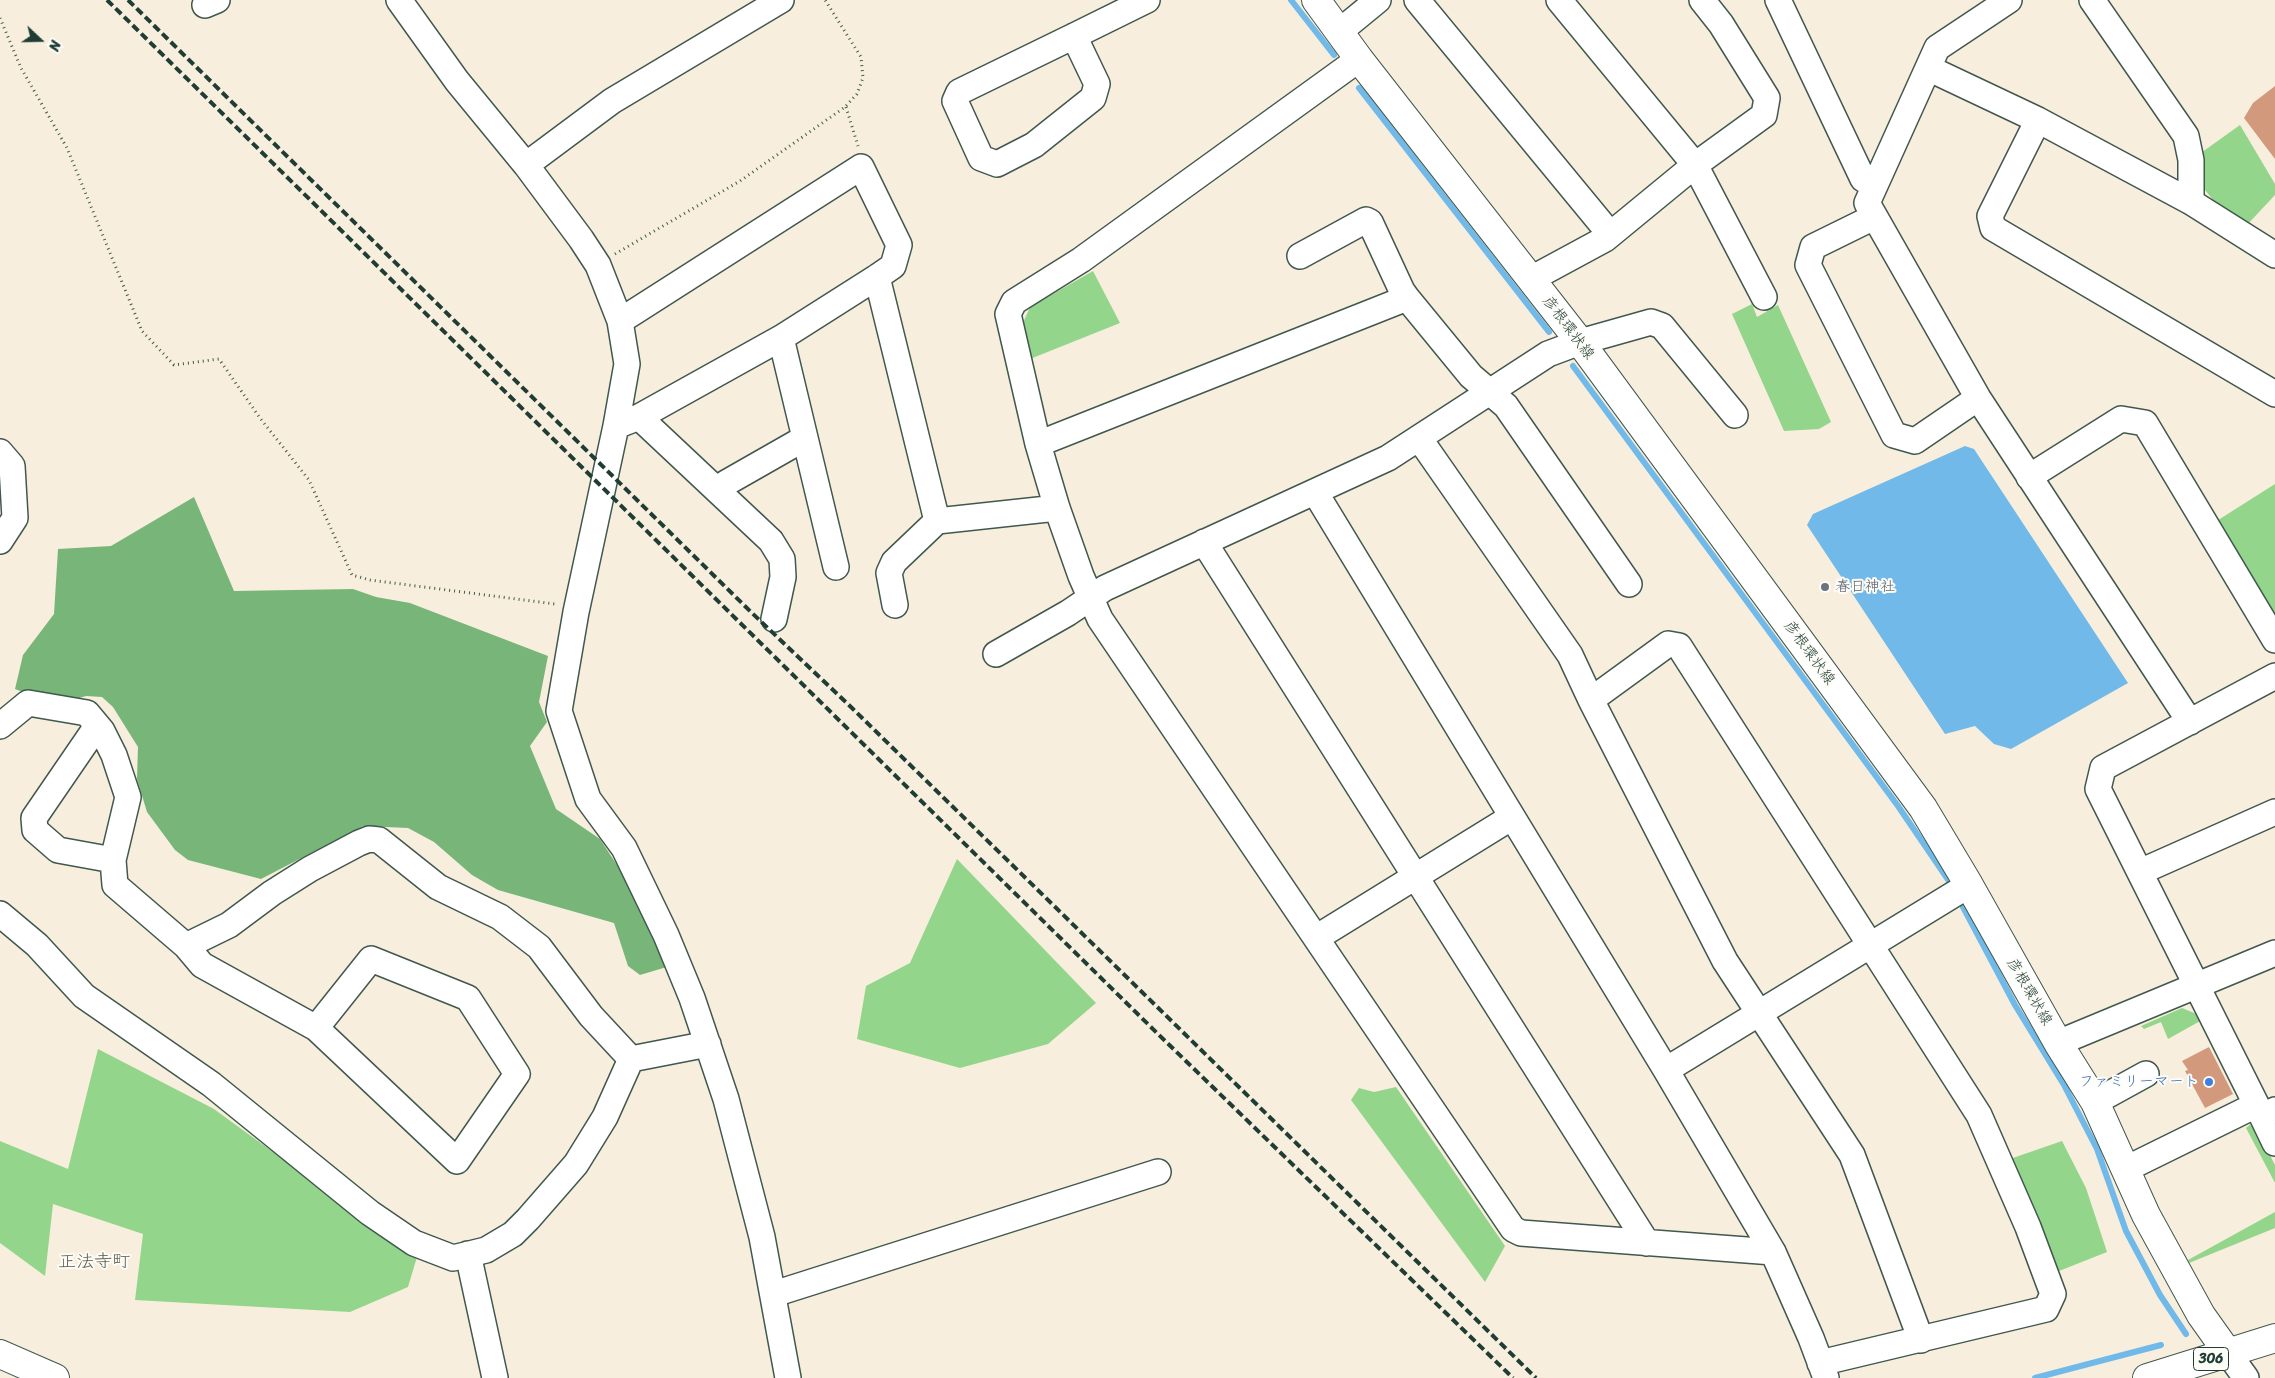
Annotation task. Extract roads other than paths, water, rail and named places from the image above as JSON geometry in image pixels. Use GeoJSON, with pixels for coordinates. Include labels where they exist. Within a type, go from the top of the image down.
{"type":"FeatureCollection","features":[{"type":"Feature","properties":{"kind":"main road","name":"彦根環状線"},"geometry":{"type":"LineString","coordinates":[[1327,16],[1580,342],[1923,808],[2094,1102],[2146,1216],[2196,1307],[2228,1353]]}},
{"type":"Feature","properties":{"kind":"main road","name":"306"},"geometry":{"type":"LineString","coordinates":[[2147,1378],[2275,1338]]}},
{"type":"Feature","properties":{"kind":"main road"},"geometry":{"type":"LineString","coordinates":[[0,1354],[55,1378]]}},
{"type":"Feature","properties":{"kind":"street"},"geometry":{"type":"LineString","coordinates":[[399,0],[457,81],[526,165],[598,265],[620,321],[626,364],[616,426],[578,607],[559,711],[588,799],[624,848],[666,935],[692,998],[708,1044],[726,1099],[762,1237],[788,1378]]}},
{"type":"Feature","properties":{"kind":"street"},"geometry":{"type":"LineString","coordinates":[[526,165],[612,101],[781,0]]}},
{"type":"Feature","properties":{"kind":"street"},"geometry":{"type":"LineString","coordinates":[[1074,36],[1097,84],[1093,98],[1034,146],[997,164],[981,158],[954,101],[959,92],[1147,0]]}},
{"type":"Feature","properties":{"kind":"street"},"geometry":{"type":"LineString","coordinates":[[1327,16],[1378,0]]}},
{"type":"Feature","properties":{"kind":"street"},"geometry":{"type":"LineString","coordinates":[[1416,0],[1610,234]]}},
{"type":"Feature","properties":{"kind":"street"},"geometry":{"type":"LineString","coordinates":[[1559,0],[1695,165],[1764,297]]}},
{"type":"Feature","properties":{"kind":"street"},"geometry":{"type":"LineString","coordinates":[[1531,279],[1610,234],[1695,165],[1764,115],[1767,98],[1721,24],[1702,0]]}},
{"type":"Feature","properties":{"kind":"street"},"geometry":{"type":"LineString","coordinates":[[1778,0],[1863,179],[1874,184]]}},
{"type":"Feature","properties":{"kind":"street"},"geometry":{"type":"LineString","coordinates":[[2009,0],[1937,48],[1867,203],[1978,398],[2190,722]]}},
{"type":"Feature","properties":{"kind":"street"},"geometry":{"type":"LineString","coordinates":[[2092,0],[2186,136],[2191,160],[2191,202]]}},
{"type":"Feature","properties":{"kind":"street"},"geometry":{"type":"LineString","coordinates":[[1359,59],[1081,260],[1014,302],[1008,314],[1038,444],[1057,508],[1100,620],[1513,1228],[1521,1233],[1773,1252]]}},
{"type":"Feature","properties":{"kind":"street"},"geometry":{"type":"LineString","coordinates":[[1928,68],[2038,120],[2191,202],[2275,255]]}},
{"type":"Feature","properties":{"kind":"street"},"geometry":{"type":"LineString","coordinates":[[2038,120],[1990,216],[1993,228],[2275,394]]}},
{"type":"Feature","properties":{"kind":"street"},"geometry":{"type":"LineString","coordinates":[[616,426],[639,417],[780,338],[877,277],[893,266],[899,245],[861,167],[620,321]]}},
{"type":"Feature","properties":{"kind":"street"},"geometry":{"type":"LineString","coordinates":[[1874,217],[1813,247],[1808,265],[1894,435],[1915,441],[1978,398]]}},
{"type":"Feature","properties":{"kind":"street"},"geometry":{"type":"LineString","coordinates":[[1300,256],[1366,220],[1370,222],[1402,291],[1471,376],[1506,406],[1629,584]]}},
{"type":"Feature","properties":{"kind":"street"},"geometry":{"type":"LineString","coordinates":[[877,277],[937,520]]}},
{"type":"Feature","properties":{"kind":"street"},"geometry":{"type":"LineString","coordinates":[[1038,444],[1408,298]]}},
{"type":"Feature","properties":{"kind":"street"},"geometry":{"type":"LineString","coordinates":[[996,654],[1105,588],[1388,458],[1488,391],[1548,354],[1580,342],[1651,322],[1662,326],[1735,415]]}},
{"type":"Feature","properties":{"kind":"street"},"geometry":{"type":"LineString","coordinates":[[780,338],[836,567]]}},
{"type":"Feature","properties":{"kind":"street"},"geometry":{"type":"LineString","coordinates":[[639,417],[771,541],[782,559],[783,577],[774,618]]}},
{"type":"Feature","properties":{"kind":"street"},"geometry":{"type":"LineString","coordinates":[[2029,477],[2121,419],[2145,423],[2275,640]]}},
{"type":"Feature","properties":{"kind":"street"},"geometry":{"type":"LineString","coordinates":[[726,483],[805,438]]}},
{"type":"Feature","properties":{"kind":"street"},"geometry":{"type":"LineString","coordinates":[[1420,438],[1570,655],[1591,700],[1725,961],[1852,1154],[1921,1340]]}},
{"type":"Feature","properties":{"kind":"street"},"geometry":{"type":"LineString","coordinates":[[0,452],[12,466],[15,518],[0,541]]}},
{"type":"Feature","properties":{"kind":"street"},"geometry":{"type":"LineString","coordinates":[[1315,492],[1666,1070],[1773,1252],[1812,1338],[1823,1371],[1921,1340],[2046,1309],[2053,1294],[2028,1227],[1979,1115],[1679,646],[1668,644],[1591,700]]}},
{"type":"Feature","properties":{"kind":"street"},"geometry":{"type":"LineString","coordinates":[[894,605],[889,573],[894,562],[937,520],[1057,508]]}},
{"type":"Feature","properties":{"kind":"street"},"geometry":{"type":"LineString","coordinates":[[1204,542],[1647,1243]]}},
{"type":"Feature","properties":{"kind":"street"},"geometry":{"type":"LineString","coordinates":[[2275,676],[2103,768],[2098,788],[2196,986],[2264,1110],[2275,1143]]}},
{"type":"Feature","properties":{"kind":"street"},"geometry":{"type":"LineString","coordinates":[[0,726],[28,703],[87,713],[114,755],[128,797],[113,860],[115,885],[186,946],[202,965],[316,1028],[457,1161],[517,1074],[468,998],[371,959],[316,1028]]}},
{"type":"Feature","properties":{"kind":"street"},"geometry":{"type":"LineString","coordinates":[[97,726],[34,818],[35,830],[58,850],[113,860]]}},
{"type":"Feature","properties":{"kind":"street"},"geometry":{"type":"LineString","coordinates":[[2140,872],[2275,812]]}},
{"type":"Feature","properties":{"kind":"street"},"geometry":{"type":"LineString","coordinates":[[1316,938],[1512,817]]}},
{"type":"Feature","properties":{"kind":"street"},"geometry":{"type":"LineString","coordinates":[[186,946],[229,926],[272,893],[310,869],[369,838],[379,840],[438,887],[500,917],[539,947],[591,1016],[631,1059]]}},
{"type":"Feature","properties":{"kind":"street"},"geometry":{"type":"LineString","coordinates":[[1666,1070],[1969,885]]}},
{"type":"Feature","properties":{"kind":"street"},"geometry":{"type":"LineString","coordinates":[[0,914],[37,945],[84,996],[211,1084],[370,1213],[414,1243],[452,1258],[486,1250],[513,1234],[576,1164],[605,1117],[631,1059]]}},
{"type":"Feature","properties":{"kind":"street"},"geometry":{"type":"LineString","coordinates":[[2058,1043],[2122,1025],[2196,986],[2275,953]]}},
{"type":"Feature","properties":{"kind":"street"},"geometry":{"type":"LineString","coordinates":[[631,1059],[708,1044]]}},
{"type":"Feature","properties":{"kind":"street"},"geometry":{"type":"LineString","coordinates":[[2094,1102],[2146,1074]]}},
{"type":"Feature","properties":{"kind":"street"},"geometry":{"type":"LineString","coordinates":[[2126,1169],[2264,1110]]}},
{"type":"Feature","properties":{"kind":"street"},"geometry":{"type":"LineString","coordinates":[[774,1294],[1158,1172]]}},
{"type":"Feature","properties":{"kind":"street"},"geometry":{"type":"LineString","coordinates":[[468,1254],[495,1378]]}},
{"type":"Feature","properties":{"kind":"street"},"geometry":{"type":"LineString","coordinates":[[2228,1353],[2246,1378]]}},
{"type":"Feature","properties":{"kind":"water"},"geometry":{"type":"Polygon","coordinates":[[[1965,446],[1974,449],[2128,683],[2011,749],[1994,744],[1975,726],[1945,734],[1807,525],[1813,514],[1965,446]]]}},
{"type":"Feature","properties":{"kind":"waterway"},"geometry":{"type":"LineString","coordinates":[[1291,0],[1334,55]]}},
{"type":"Feature","properties":{"kind":"waterway"},"geometry":{"type":"LineString","coordinates":[[1359,88],[1549,332]]}},
{"type":"Feature","properties":{"kind":"waterway"},"geometry":{"type":"LineString","coordinates":[[1573,366],[1898,806],[1949,881]]}},
{"type":"Feature","properties":{"kind":"waterway"},"geometry":{"type":"LineString","coordinates":[[1963,907],[2015,1005],[2064,1085],[2097,1149],[2126,1231],[2160,1295],[2186,1334]]}},
{"type":"Feature","properties":{"kind":"waterway"},"geometry":{"type":"LineString","coordinates":[[2035,1378],[2161,1345]]}},
{"type":"Feature","properties":{"kind":"railway"},"geometry":{"type":"LineString","coordinates":[[107,0],[1158,1034],[1513,1378]]}},
{"type":"Feature","properties":{"kind":"railway"},"geometry":{"type":"LineString","coordinates":[[128,0],[752,613],[853,709],[1536,1378]]}},
{"type":"Feature","properties":{"kind":"place","name":"春日神社"},"geometry":{"type":"Point","coordinates":[1825,587]}},
{"type":"Feature","properties":{"kind":"place","name":"ファミリーマート"},"geometry":{"type":"Point","coordinates":[2209,1082]}},
{"type":"Feature","properties":{"kind":"district","name":"正法寺町"},"geometry":{"type":"Point","coordinates":[94,1262]}}]}
